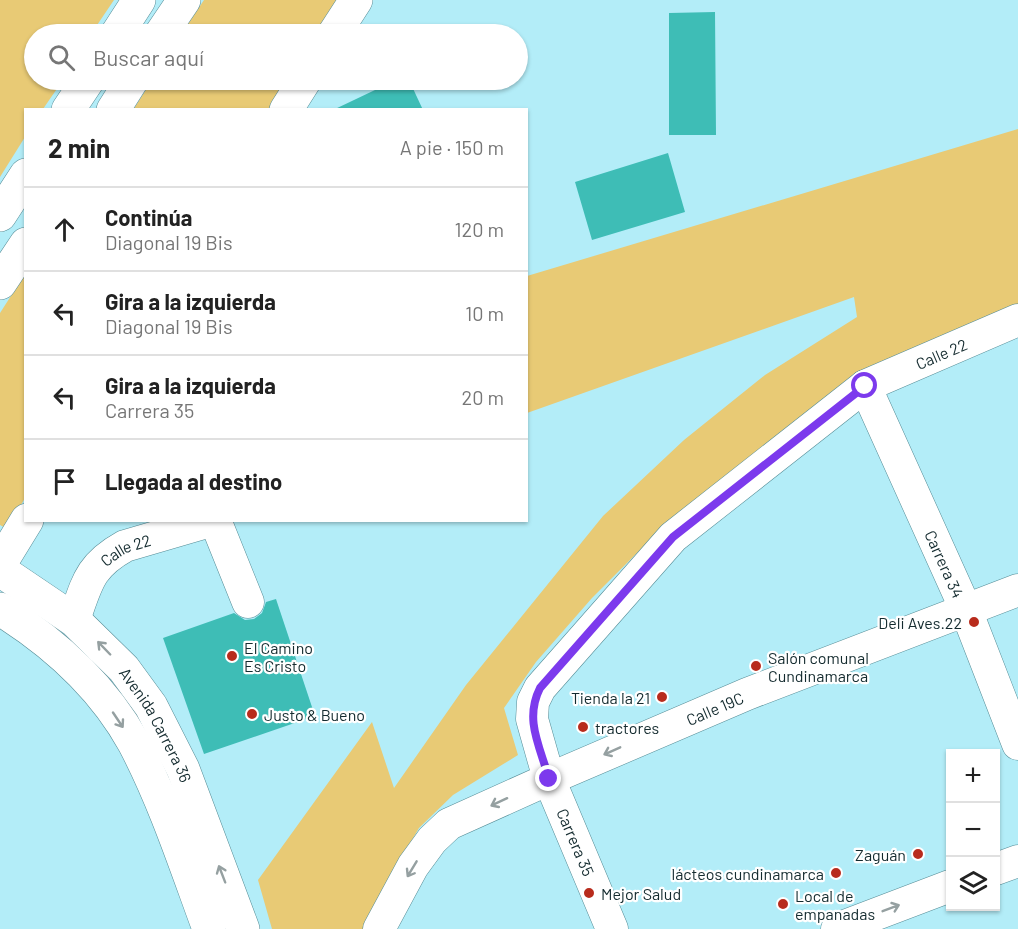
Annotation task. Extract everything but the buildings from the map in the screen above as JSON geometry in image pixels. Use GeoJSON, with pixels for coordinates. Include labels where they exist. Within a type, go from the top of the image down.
{"type":"FeatureCollection","features":[{"type":"Feature","properties":{"kind":"main road"},"geometry":{"type":"LineString","coordinates":[[123,24],[139,0]]}},
{"type":"Feature","properties":{"kind":"main road"},"geometry":{"type":"LineString","coordinates":[[168,24],[184,0]]}},
{"type":"Feature","properties":{"kind":"main road"},"geometry":{"type":"LineString","coordinates":[[340,24],[356,0]]}},
{"type":"Feature","properties":{"kind":"main road"},"geometry":{"type":"LineString","coordinates":[[69,108],[81,90]]}},
{"type":"Feature","properties":{"kind":"main road"},"geometry":{"type":"LineString","coordinates":[[114,108],[126,90]]}},
{"type":"Feature","properties":{"kind":"main road"},"geometry":{"type":"LineString","coordinates":[[287,108],[299,90]]}},
{"type":"Feature","properties":{"kind":"main road"},"geometry":{"type":"LineString","coordinates":[[0,215],[24,178]]}},
{"type":"Feature","properties":{"kind":"main road"},"geometry":{"type":"LineString","coordinates":[[0,283],[24,247]]}},
{"type":"Feature","properties":{"kind":"main road"},"geometry":{"type":"LineString","coordinates":[[0,564],[26,522]]}},
{"type":"Feature","properties":{"kind":"main road","name":"Avenida Carrera 36"},"geometry":{"type":"LineString","coordinates":[[0,570],[74,620],[124,669],[151,706],[183,769],[243,929]]}},
{"type":"Feature","properties":{"kind":"main road","name":"Avenida Carrera 36"},"geometry":{"type":"LineString","coordinates":[[0,609],[43,638],[87,681],[114,713],[133,743],[168,819],[206,927]]}},
{"type":"Feature","properties":{"kind":"street","name":"Calle 22"},"geometry":{"type":"LineString","coordinates":[[532,719],[533,702],[540,688],[673,537],[865,386],[1018,320]]}},
{"type":"Feature","properties":{"kind":"street","name":"Carrera 34"},"geometry":{"type":"LineString","coordinates":[[865,386],[966,610],[1018,744]]}},
{"type":"Feature","properties":{"kind":"street","name":"Calle 22"},"geometry":{"type":"LineString","coordinates":[[74,620],[89,576],[113,553],[126,546],[207,522]]}},
{"type":"Feature","properties":{"kind":"street"},"geometry":{"type":"LineString","coordinates":[[215,522],[248,602]]}},
{"type":"Feature","properties":{"kind":"street","name":"Calle 19C"},"geometry":{"type":"LineString","coordinates":[[379,929],[413,866],[432,840],[449,825],[549,779],[747,694],[1018,590]]}},
{"type":"Feature","properties":{"kind":"street","name":"Carrera 35"},"geometry":{"type":"LineString","coordinates":[[532,719],[549,779],[612,929]]}},
{"type":"Feature","properties":{"kind":"street"},"geometry":{"type":"LineString","coordinates":[[1000,868],[1018,861]]}},
{"type":"Feature","properties":{"kind":"street"},"geometry":{"type":"LineString","coordinates":[[837,929],[946,888]]}},
{"type":"Feature","properties":{"kind":"shaded area"},"geometry":{"type":"Polygon","coordinates":[[[0,0],[114,0],[98,24],[24,24],[24,90],[56,90],[44,108],[24,108],[24,139],[0,177],[0,0]]]}},
{"type":"Feature","properties":{"kind":"shaded area"},"geometry":{"type":"Polygon","coordinates":[[[204,0],[339,0],[323,24],[188,24],[204,0]]]}},
{"type":"Feature","properties":{"kind":"shaded area"},"geometry":{"type":"Polygon","coordinates":[[[146,90],[281,90],[270,108],[134,108],[146,90]]]}},
{"type":"Feature","properties":{"kind":"shaded area"},"geometry":{"type":"Polygon","coordinates":[[[1018,129],[1018,304],[927,343],[725,478],[646,544],[592,598],[536,662],[504,708],[518,755],[453,795],[419,828],[364,929],[272,929],[258,880],[372,722],[394,788],[466,685],[603,516],[684,440],[765,375],[857,317],[854,297],[528,413],[528,276],[1018,129]]]}},
{"type":"Feature","properties":{"kind":"shaded area"},"geometry":{"type":"Polygon","coordinates":[[[24,276],[24,500],[7,529],[0,525],[0,313],[24,276]]]}},
{"type":"Feature","properties":{"kind":"place","name":"Deli Aves.22"},"geometry":{"type":"Point","coordinates":[974,622]}},
{"type":"Feature","properties":{"kind":"place","name":"El Camino Es Cristo"},"geometry":{"type":"Point","coordinates":[232,656]}},
{"type":"Feature","properties":{"kind":"place","name":"Salón comunal Cundinamarca"},"geometry":{"type":"Point","coordinates":[756,666]}},
{"type":"Feature","properties":{"kind":"place","name":"Tienda la 21"},"geometry":{"type":"Point","coordinates":[662,697]}},
{"type":"Feature","properties":{"kind":"place","name":"Justo & Bueno"},"geometry":{"type":"Point","coordinates":[252,714]}},
{"type":"Feature","properties":{"kind":"place","name":"tractores"},"geometry":{"type":"Point","coordinates":[583,727]}},
{"type":"Feature","properties":{"kind":"place","name":"Zaguán"},"geometry":{"type":"Point","coordinates":[918,854]}},
{"type":"Feature","properties":{"kind":"place","name":"lácteos cundinamarca"},"geometry":{"type":"Point","coordinates":[836,873]}},
{"type":"Feature","properties":{"kind":"place","name":"Mejor Salud"},"geometry":{"type":"Point","coordinates":[589,893]}},
{"type":"Feature","properties":{"kind":"place","name":"Local de empanadas"},"geometry":{"type":"Point","coordinates":[783,904]}},
{"type":"Feature","properties":{"kind":"route"},"geometry":{"type":"LineString","coordinates":[[549,779],[532,719],[533,702],[540,688],[673,537],[865,386]]}}]}
